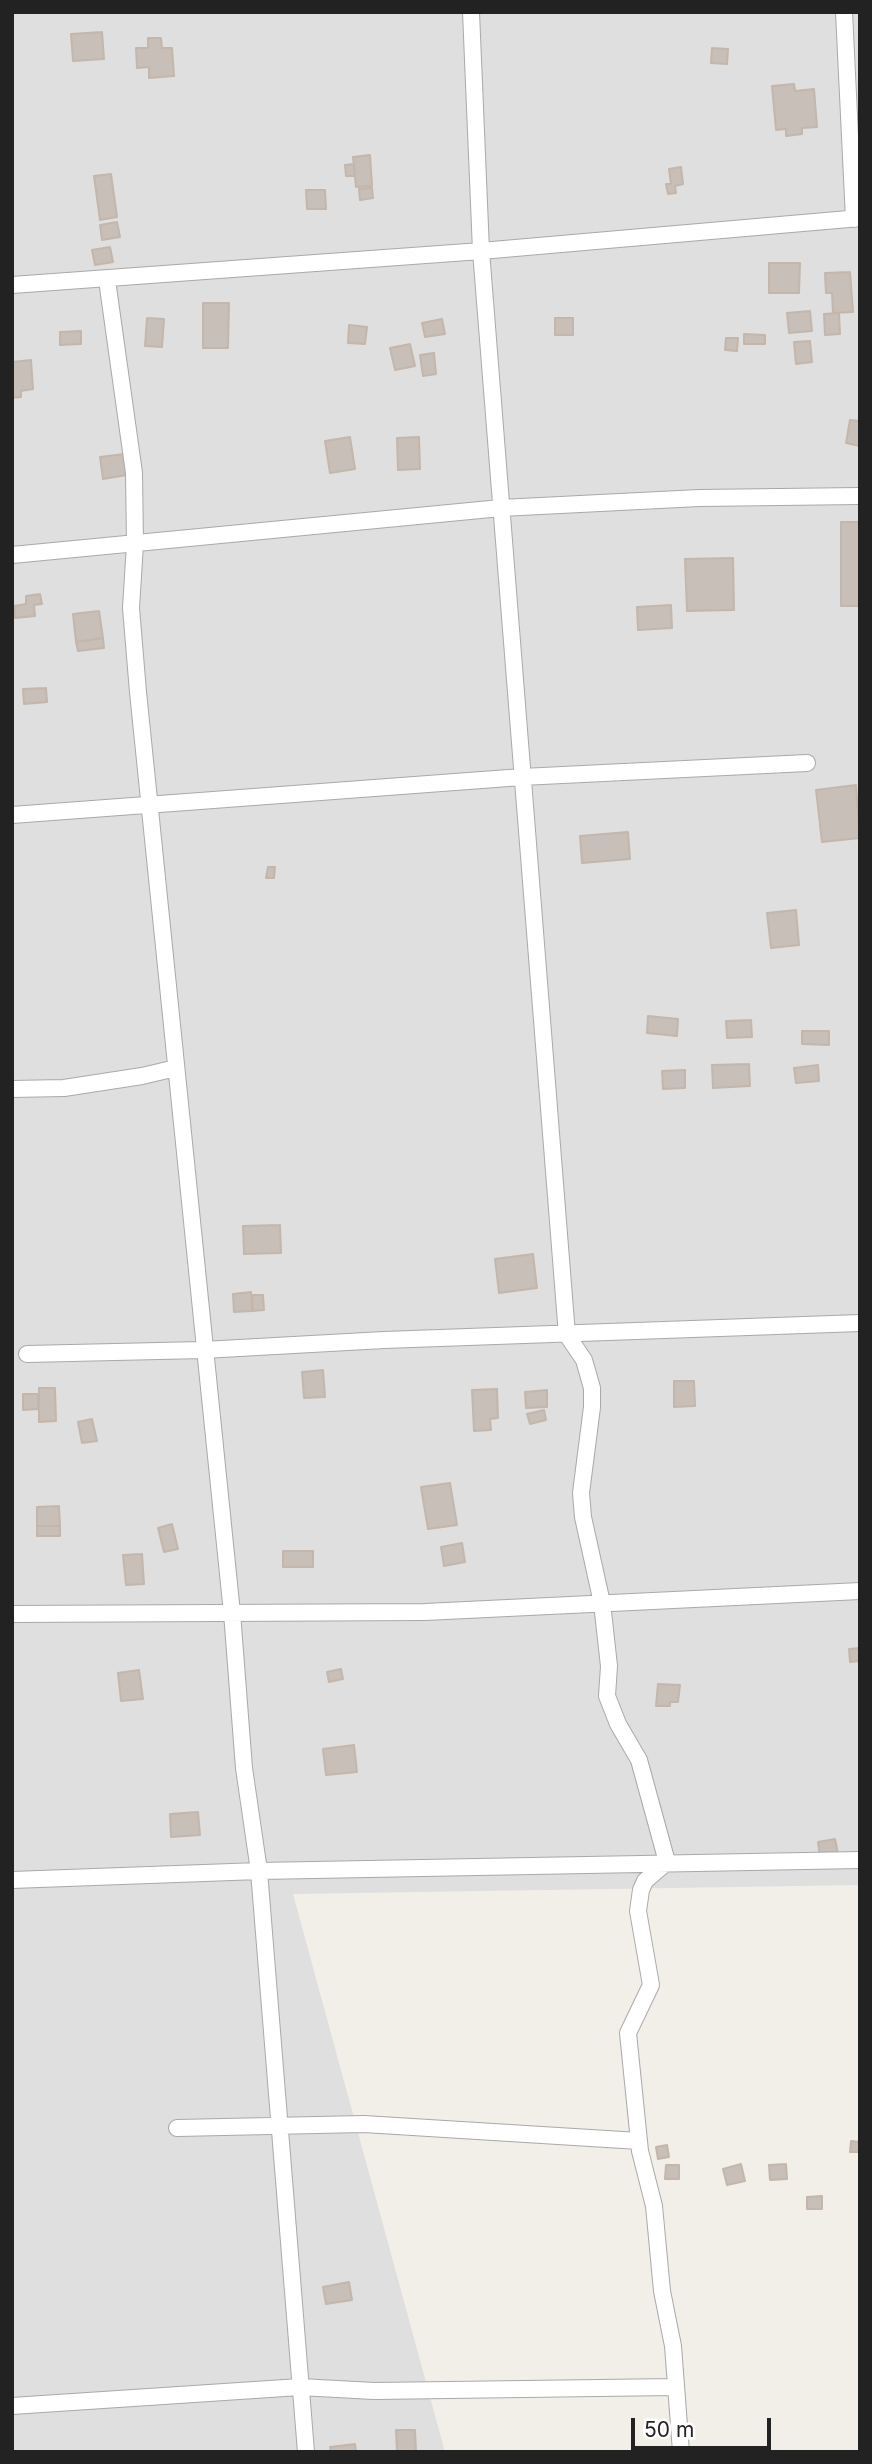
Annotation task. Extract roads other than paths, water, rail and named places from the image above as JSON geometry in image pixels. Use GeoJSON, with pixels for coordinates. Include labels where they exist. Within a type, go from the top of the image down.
{"type":"FeatureCollection","features":[{"type":"Feature","properties":{"kind":"street"},"geometry":{"type":"LineString","coordinates":[[471,12],[481,251],[567,1335],[584,1360],[592,1388],[581,1493],[586,1543],[602,1603],[609,1666],[607,1696],[618,1724],[639,1760],[667,1862]]}},
{"type":"Feature","properties":{"kind":"street"},"geometry":{"type":"LineString","coordinates":[[12,285],[481,251],[857,218],[844,12]]}},
{"type":"Feature","properties":{"kind":"street"},"geometry":{"type":"LineString","coordinates":[[107,279],[134,473],[135,544],[131,608],[203,1350],[232,1614],[244,1768],[259,1871],[306,2452]]}},
{"type":"Feature","properties":{"kind":"street"},"geometry":{"type":"LineString","coordinates":[[12,555],[502,508],[699,498],[860,496]]}},
{"type":"Feature","properties":{"kind":"street"},"geometry":{"type":"LineString","coordinates":[[12,816],[522,777],[807,763]]}},
{"type":"Feature","properties":{"kind":"street"},"geometry":{"type":"LineString","coordinates":[[12,1089],[64,1088],[176,1068]]}},
{"type":"Feature","properties":{"kind":"street"},"geometry":{"type":"LineString","coordinates":[[27,1354],[203,1350],[384,1340],[860,1323]]}},
{"type":"Feature","properties":{"kind":"street"},"geometry":{"type":"LineString","coordinates":[[12,1614],[425,1612],[860,1591]]}},
{"type":"Feature","properties":{"kind":"street"},"geometry":{"type":"LineString","coordinates":[[12,1880],[259,1871],[860,1860]]}},
{"type":"Feature","properties":{"kind":"street"},"geometry":{"type":"LineString","coordinates":[[667,1862],[645,1881],[639,1899],[642,1944],[651,1985],[628,2033],[639,2141],[654,2206],[662,2291],[675,2367],[674,2387],[681,2452]]}},
{"type":"Feature","properties":{"kind":"street"},"geometry":{"type":"LineString","coordinates":[[177,2128],[364,2124],[639,2141]]}},
{"type":"Feature","properties":{"kind":"street"},"geometry":{"type":"LineString","coordinates":[[12,2406],[300,2388],[374,2391],[674,2387]]}}]}
